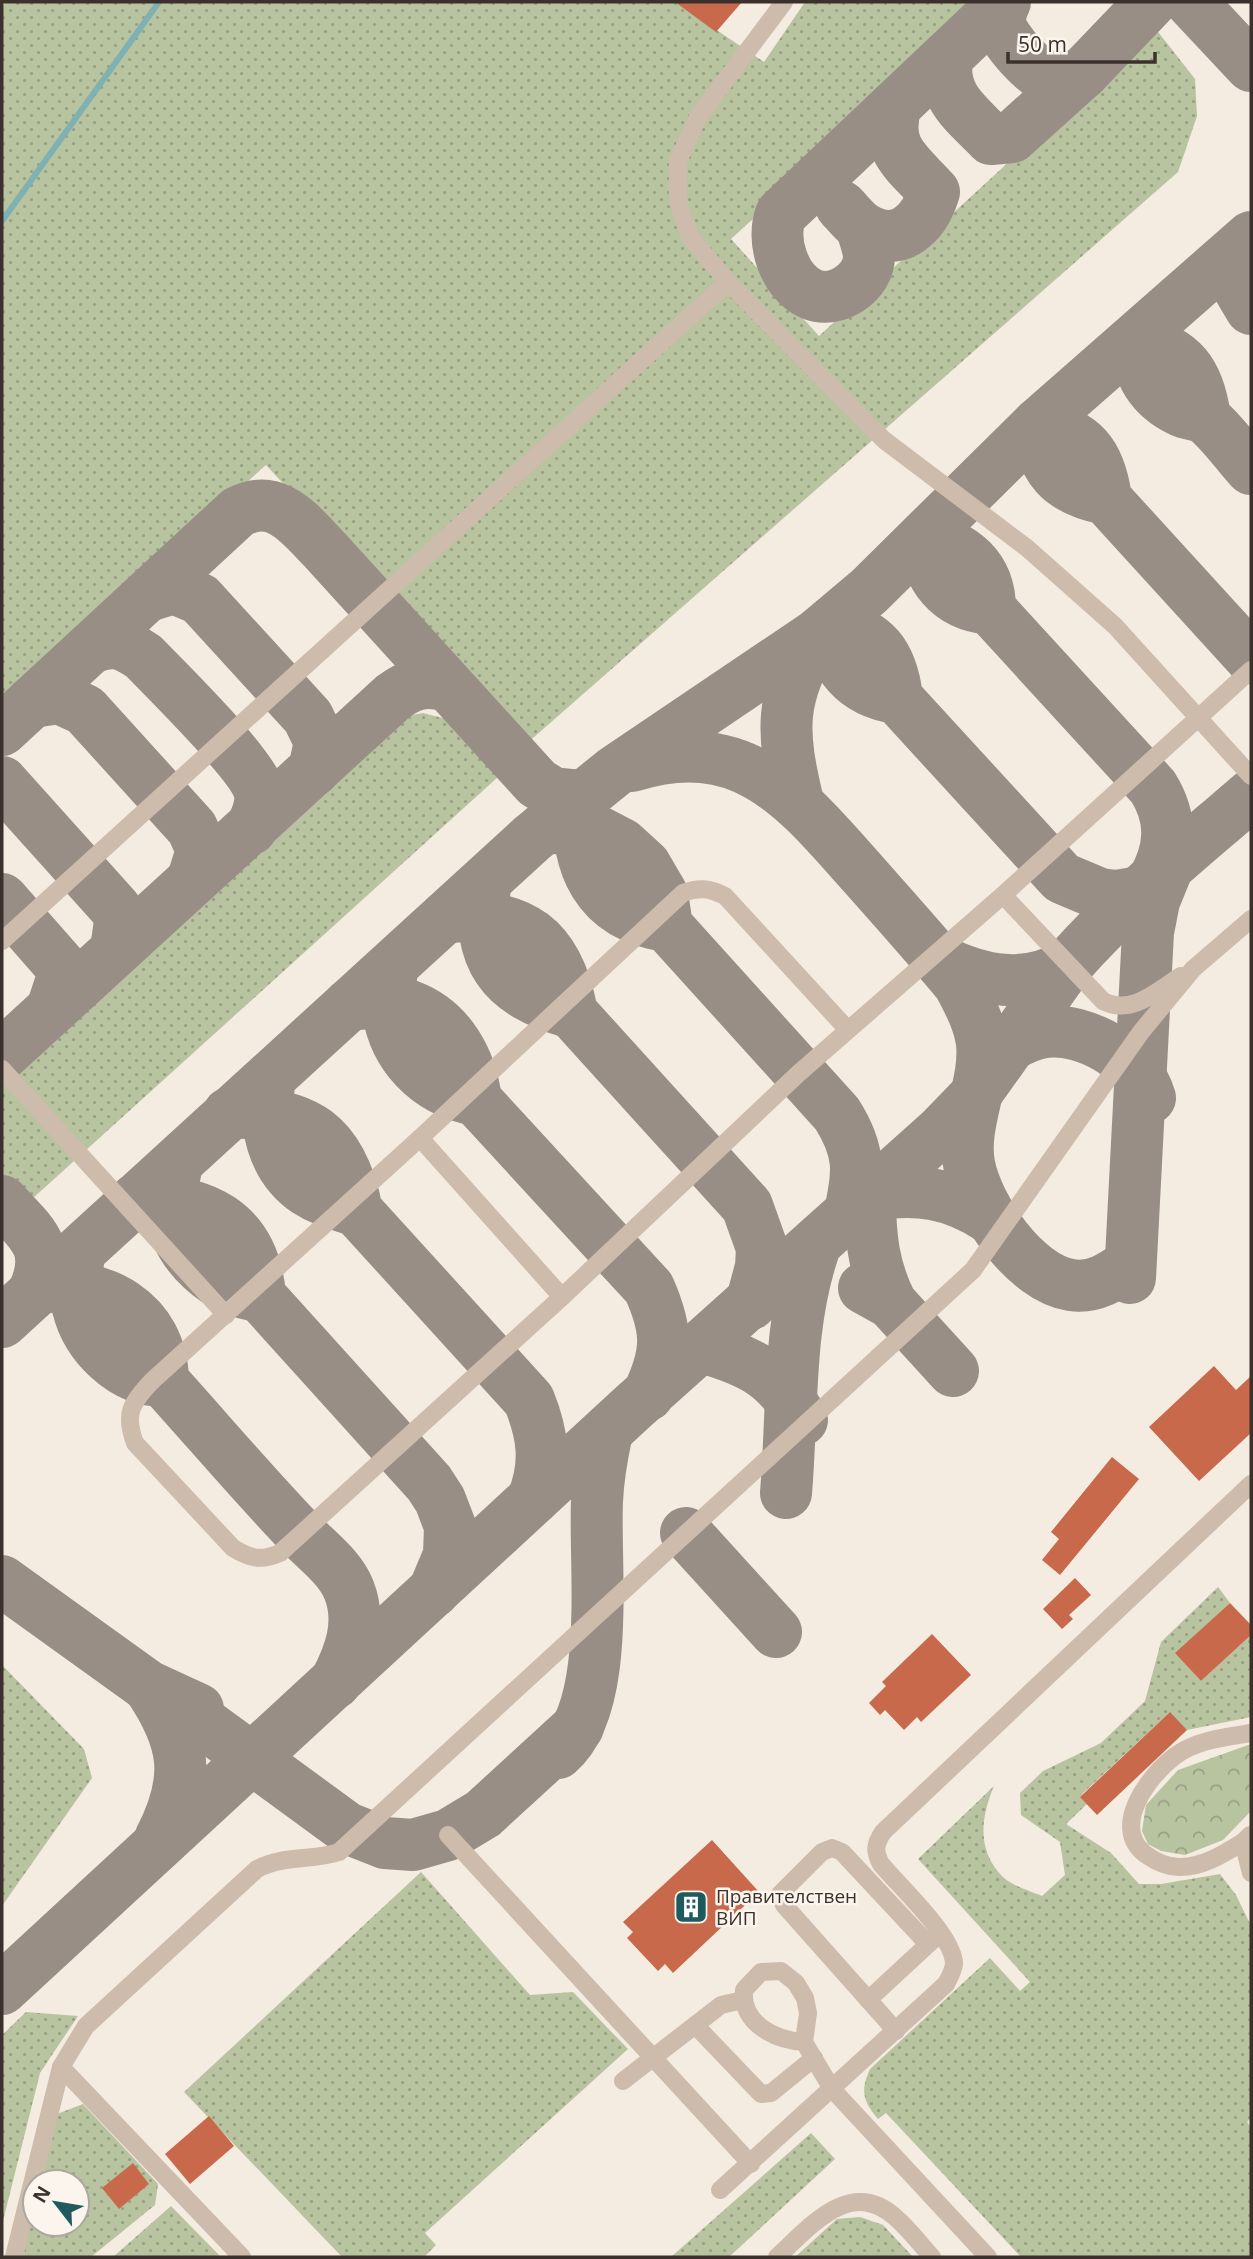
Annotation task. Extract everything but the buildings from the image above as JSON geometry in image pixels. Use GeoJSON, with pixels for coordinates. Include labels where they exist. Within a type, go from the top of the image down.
{"type":"FeatureCollection","features":[{"type":"Feature","properties":{"kind":"street"},"geometry":{"type":"LineString","coordinates":[[784,2],[698,117],[678,161],[678,202],[690,237],[728,282],[884,440],[1073,586],[1115,626],[1251,776]]}},
{"type":"Feature","properties":{"kind":"street"},"geometry":{"type":"LineString","coordinates":[[2,941],[728,282]]}},
{"type":"Feature","properties":{"kind":"street"},"geometry":{"type":"LineString","coordinates":[[848,1030],[725,896],[712,889],[697,888],[673,902],[136,1398],[130,1413],[129,1427],[135,1443],[233,1548],[247,1557],[263,1560],[281,1553],[562,1297],[848,1030],[1003,895],[1251,670]]}},
{"type":"Feature","properties":{"kind":"street"},"geometry":{"type":"LineString","coordinates":[[1003,895],[1103,1001],[1114,1007],[1127,1007],[1144,999],[1193,969],[1251,919]]}},
{"type":"Feature","properties":{"kind":"street"},"geometry":{"type":"LineString","coordinates":[[14,2257],[61,2067],[86,2026],[257,1869],[275,1860],[321,1858],[339,1852],[973,1270],[987,1255],[1141,1032],[1193,969]]}},
{"type":"Feature","properties":{"kind":"street"},"geometry":{"type":"LineString","coordinates":[[2,1069],[226,1315]]}},
{"type":"Feature","properties":{"kind":"street"},"geometry":{"type":"LineString","coordinates":[[420,1138],[562,1297]]}},
{"type":"Feature","properties":{"kind":"street"},"geometry":{"type":"LineString","coordinates":[[934,1938],[880,1864],[875,1853],[876,1843],[883,1832],[1251,1485]]}},
{"type":"Feature","properties":{"kind":"street"},"geometry":{"type":"LineString","coordinates":[[1251,1732],[1210,1740],[1176,1755],[1150,1780],[1134,1807],[1131,1832],[1139,1849],[1157,1863],[1181,1868],[1214,1859],[1247,1837],[1251,1873]]}},
{"type":"Feature","properties":{"kind":"street"},"geometry":{"type":"LineString","coordinates":[[448,1835],[751,2164]]}},
{"type":"Feature","properties":{"kind":"street"},"geometry":{"type":"LineString","coordinates":[[720,2190],[896,2031],[946,1984],[951,1975],[954,1964],[951,1951],[842,1852],[832,1848],[822,1853],[786,1885],[780,1894],[784,1905],[896,2031]]}},
{"type":"Feature","properties":{"kind":"street"},"geometry":{"type":"LineString","coordinates":[[868,2000],[934,1938]]}},
{"type":"Feature","properties":{"kind":"street"},"geometry":{"type":"LineString","coordinates":[[803,2042],[807,2028],[806,2005],[788,1975],[771,1969],[761,1972],[744,1990],[743,2000],[754,2021],[766,2031],[803,2042],[832,2089],[988,2257]]}},
{"type":"Feature","properties":{"kind":"street"},"geometry":{"type":"LineString","coordinates":[[623,2081],[721,2005],[743,2000]]}},
{"type":"Feature","properties":{"kind":"street"},"geometry":{"type":"LineString","coordinates":[[696,2026],[761,2094],[771,2093],[814,2059]]}},
{"type":"Feature","properties":{"kind":"street"},"geometry":{"type":"LineString","coordinates":[[61,2067],[242,2257]]}},
{"type":"Feature","properties":{"kind":"street"},"geometry":{"type":"LineString","coordinates":[[778,2257],[826,2212],[841,2204],[859,2201],[879,2206],[895,2216],[932,2257]]}},
{"type":"Feature","properties":{"kind":"green space"},"geometry":{"type":"Polygon","coordinates":[[[6,2],[675,2],[764,62],[805,2],[990,2],[731,239],[819,336],[1155,28],[1195,79],[1197,116],[1178,172],[525,745],[266,465],[2,702],[2,8],[6,2]]]}},
{"type":"Feature","properties":{"kind":"green space"},"geometry":{"type":"Polygon","coordinates":[[[423,713],[451,720],[493,766],[498,777],[32,1199],[14,1197],[2,1184],[2,1072],[378,730],[400,717],[423,713]]]}},
{"type":"Feature","properties":{"kind":"green space"},"geometry":{"type":"Polygon","coordinates":[[[1218,1587],[1230,1603],[1176,1653],[1201,1681],[1251,1635],[1251,1717],[1187,1730],[1169,1713],[1080,1796],[1087,1804],[1066,1824],[1111,1853],[1139,1884],[1161,1884],[1220,1874],[1236,1895],[1251,1926],[1251,2118],[1247,2122],[1251,2127],[1251,2257],[1021,2257],[886,2113],[878,2119],[866,2101],[864,2090],[870,2069],[990,1958],[1020,1991],[1030,1982],[918,1859],[994,1786],[984,1821],[988,1856],[994,1867],[1007,1880],[1042,1896],[1065,1875],[1060,1842],[1021,1815],[1020,1793],[1043,1771],[1101,1743],[1145,1701],[1161,1642],[1218,1587]]]}},
{"type":"Feature","properties":{"kind":"green space"},"geometry":{"type":"Polygon","coordinates":[[[2,1665],[84,1749],[92,1778],[2,1906],[2,1665]]]}},
{"type":"Feature","properties":{"kind":"green space"},"geometry":{"type":"Polygon","coordinates":[[[1251,1744],[1251,1811],[1223,1840],[1185,1855],[1161,1851],[1148,1844],[1142,1831],[1146,1805],[1178,1770],[1251,1744]]]}},
{"type":"Feature","properties":{"kind":"green space"},"geometry":{"type":"Polygon","coordinates":[[[421,1872],[530,1995],[573,1992],[628,2049],[425,2233],[436,2245],[424,2257],[342,2257],[184,2092],[421,1872]]]}},
{"type":"Feature","properties":{"kind":"green space"},"geometry":{"type":"Polygon","coordinates":[[[26,2012],[78,2016],[40,2073],[2,2225],[2,2035],[26,2012]]]}},
{"type":"Feature","properties":{"kind":"green space"},"geometry":{"type":"Polygon","coordinates":[[[83,2104],[158,2184],[155,2205],[91,2257],[21,2257],[26,2238],[91,2238],[91,2168],[44,2168],[57,2114],[83,2104]]]}},
{"type":"Feature","properties":{"kind":"green space"},"geometry":{"type":"Polygon","coordinates":[[[811,2133],[835,2159],[729,2257],[671,2257],[811,2133]]]}},
{"type":"Feature","properties":{"kind":"green space"},"geometry":{"type":"Polygon","coordinates":[[[171,2206],[221,2257],[113,2257],[171,2206]]]}},
{"type":"Feature","properties":{"kind":"green space"},"geometry":{"type":"Polygon","coordinates":[[[860,2217],[883,2225],[913,2257],[795,2257],[837,2219],[860,2217]]]}},
{"type":"Feature","properties":{"kind":"waterway"},"geometry":{"type":"LineString","coordinates":[[2,221],[159,2]]}},
{"type":"Feature","properties":{"kind":"taxiway"},"geometry":{"type":"LineString","coordinates":[[862,228],[869,255],[868,265],[864,274],[850,289],[841,294],[821,297],[801,288],[793,280],[779,247],[778,224],[781,214],[1005,2]]}},
{"type":"Feature","properties":{"kind":"taxiway"},"geometry":{"type":"LineString","coordinates":[[947,57],[948,83],[957,103],[991,139],[1012,137],[1083,73],[1151,2]]}},
{"type":"Feature","properties":{"kind":"taxiway"},"geometry":{"type":"LineString","coordinates":[[1191,2],[1251,66]]}},
{"type":"Feature","properties":{"kind":"taxiway"},"geometry":{"type":"LineString","coordinates":[[1004,3],[1000,18],[1002,31],[1029,64],[1051,79],[1083,73]]}},
{"type":"Feature","properties":{"kind":"taxiway"},"geometry":{"type":"LineString","coordinates":[[841,206],[865,229],[889,236],[899,235],[917,223],[930,204],[934,192],[907,163],[895,144],[893,120],[896,105]]}},
{"type":"Feature","properties":{"kind":"taxiway"},"geometry":{"type":"LineString","coordinates":[[2,1322],[532,838],[615,771],[818,634],[869,591],[1038,424],[1251,237]]}},
{"type":"Feature","properties":{"kind":"taxiway"},"geometry":{"type":"LineString","coordinates":[[1251,260],[1231,257],[1235,282],[1251,309]]}},
{"type":"Feature","properties":{"kind":"taxiway"},"geometry":{"type":"LineString","coordinates":[[1205,418],[1198,388],[1185,366],[1165,350],[1136,341],[1143,374],[1161,399],[1181,411],[1207,420],[1251,469]]}},
{"type":"Feature","properties":{"kind":"taxiway"},"geometry":{"type":"LineString","coordinates":[[1106,499],[1099,469],[1087,448],[1067,433],[1038,424],[1044,454],[1056,475],[1077,490],[1106,499],[1251,658]]}},
{"type":"Feature","properties":{"kind":"taxiway"},"geometry":{"type":"LineString","coordinates":[[2,730],[238,512],[264,506],[286,513],[305,529],[537,783],[553,793],[583,796]]}},
{"type":"Feature","properties":{"kind":"taxiway"},"geometry":{"type":"LineString","coordinates":[[990,609],[985,581],[972,561],[951,546],[924,537],[930,565],[942,586],[962,602],[990,609],[1153,787],[1167,822],[1166,846],[1153,881]]}},
{"type":"Feature","properties":{"kind":"taxiway"},"geometry":{"type":"LineString","coordinates":[[148,596],[174,588],[200,599],[308,717],[320,742],[314,770]]}},
{"type":"Feature","properties":{"kind":"taxiway"},"geometry":{"type":"LineString","coordinates":[[897,698],[891,669],[879,648],[859,633],[831,623],[835,652],[848,674],[869,690],[897,698],[1062,878],[1100,894],[1116,896],[1139,892]]}},
{"type":"Feature","properties":{"kind":"taxiway"},"geometry":{"type":"LineString","coordinates":[[798,802],[788,755],[787,715],[796,677],[818,634]]}},
{"type":"Feature","properties":{"kind":"taxiway"},"geometry":{"type":"LineString","coordinates":[[91,648],[119,644],[144,657],[227,745],[243,764],[260,793],[257,816],[251,829]]}},
{"type":"Feature","properties":{"kind":"taxiway"},"geometry":{"type":"LineString","coordinates":[[2,1055],[393,697],[419,684],[448,686]]}},
{"type":"Feature","properties":{"kind":"taxiway"},"geometry":{"type":"LineString","coordinates":[[32,702],[59,698],[85,710],[192,828],[202,850],[193,879]]}},
{"type":"Feature","properties":{"kind":"taxiway"},"geometry":{"type":"LineString","coordinates":[[632,766],[672,758],[706,758],[737,765],[765,779],[791,798],[815,821],[959,984],[970,1005],[981,1035],[982,1058],[969,1134],[969,1164],[974,1182],[993,1220],[1021,1255],[1054,1280],[1071,1285],[1088,1285],[1110,1277],[1130,1264]]}},
{"type":"Feature","properties":{"kind":"taxiway"},"geometry":{"type":"LineString","coordinates":[[2,782],[116,909],[120,921],[116,950]]}},
{"type":"Feature","properties":{"kind":"taxiway"},"geometry":{"type":"LineString","coordinates":[[2,1989],[633,1407],[941,1131],[973,1098],[1069,963],[1090,940],[1134,897],[1251,795]]}},
{"type":"Feature","properties":{"kind":"taxiway"},"geometry":{"type":"LineString","coordinates":[[579,800],[581,846],[586,866],[595,884],[607,899],[623,911],[667,926]]}},
{"type":"Feature","properties":{"kind":"taxiway"},"geometry":{"type":"LineString","coordinates":[[545,827],[599,832],[622,844],[645,865],[662,894],[667,926],[837,1114],[850,1140],[856,1163],[855,1187],[849,1216]]}},
{"type":"Feature","properties":{"kind":"taxiway"},"geometry":{"type":"LineString","coordinates":[[1130,1278],[1148,932],[1154,901],[1167,869]]}},
{"type":"Feature","properties":{"kind":"taxiway"},"geometry":{"type":"LineString","coordinates":[[485,885],[485,933],[498,969],[527,995],[572,1013]]}},
{"type":"Feature","properties":{"kind":"taxiway"},"geometry":{"type":"LineString","coordinates":[[2,899],[60,965],[62,979],[52,1009]]}},
{"type":"Feature","properties":{"kind":"taxiway"},"geometry":{"type":"LineString","coordinates":[[446,917],[473,917],[516,926],[532,935],[546,948],[566,987],[572,1013],[747,1206],[762,1248],[761,1267],[751,1304]]}},
{"type":"Feature","properties":{"kind":"taxiway"},"geometry":{"type":"LineString","coordinates":[[939,960],[971,973],[1004,980],[1036,978],[1068,965]]}},
{"type":"Feature","properties":{"kind":"taxiway"},"geometry":{"type":"LineString","coordinates":[[392,972],[387,1004],[390,1022],[404,1054],[415,1068],[442,1088],[476,1100]]}},
{"type":"Feature","properties":{"kind":"taxiway"},"geometry":{"type":"LineString","coordinates":[[349,1005],[379,1002],[402,1004],[436,1021],[447,1032],[463,1057],[476,1100],[649,1288],[660,1317],[663,1342],[659,1366],[648,1395]]}},
{"type":"Feature","properties":{"kind":"taxiway"},"geometry":{"type":"LineString","coordinates":[[1009,1046],[1026,1037],[1045,1032],[1061,1032],[1093,1040],[1108,1048],[1135,1070],[1150,1098]]}},
{"type":"Feature","properties":{"kind":"taxiway"},"geometry":{"type":"LineString","coordinates":[[269,1084],[269,1129],[285,1169],[307,1191],[357,1211]]}},
{"type":"Feature","properties":{"kind":"taxiway"},"geometry":{"type":"LineString","coordinates":[[229,1113],[279,1116],[316,1132],[330,1146],[342,1163],[357,1211],[529,1400],[538,1425],[542,1461],[533,1499]]}},
{"type":"Feature","properties":{"kind":"taxiway"},"geometry":{"type":"LineString","coordinates":[[176,1169],[171,1212],[181,1243],[190,1257],[202,1269],[229,1287],[260,1296]]}},
{"type":"Feature","properties":{"kind":"taxiway"},"geometry":{"type":"LineString","coordinates":[[891,1303],[880,1277],[874,1251],[870,1196],[903,1192],[933,1194],[961,1203],[990,1218]]}},
{"type":"Feature","properties":{"kind":"taxiway"},"geometry":{"type":"LineString","coordinates":[[135,1200],[159,1200],[202,1210],[220,1219],[235,1232],[247,1249],[256,1270],[260,1296],[429,1483],[440,1500],[450,1526],[449,1555],[434,1591]]}},
{"type":"Feature","properties":{"kind":"taxiway"},"geometry":{"type":"LineString","coordinates":[[2,1201],[30,1231],[40,1251],[40,1275],[34,1291]]}},
{"type":"Feature","properties":{"kind":"taxiway"},"geometry":{"type":"LineString","coordinates":[[786,1493],[795,1337],[806,1276],[815,1246]]}},
{"type":"Feature","properties":{"kind":"taxiway"},"geometry":{"type":"LineString","coordinates":[[79,1254],[77,1301],[89,1335],[121,1368],[134,1375],[163,1381]]}},
{"type":"Feature","properties":{"kind":"taxiway"},"geometry":{"type":"LineString","coordinates":[[39,1288],[84,1289],[105,1295],[124,1305],[140,1319],[152,1336],[160,1357],[163,1381],[265,1496],[340,1574],[353,1602],[354,1626],[349,1650],[335,1683]]}},
{"type":"Feature","properties":{"kind":"taxiway"},"geometry":{"type":"LineString","coordinates":[[864,1288],[891,1303],[953,1371]]}},
{"type":"Feature","properties":{"kind":"taxiway"},"geometry":{"type":"LineString","coordinates":[[702,1347],[749,1364],[773,1380],[793,1404],[802,1420]]}},
{"type":"Feature","properties":{"kind":"taxiway"},"geometry":{"type":"LineString","coordinates":[[558,1753],[575,1732],[586,1704],[593,1671],[597,1635],[598,1492],[607,1432]]}},
{"type":"Feature","properties":{"kind":"taxiway"},"geometry":{"type":"LineString","coordinates":[[686,1533],[776,1632]]}},
{"type":"Feature","properties":{"kind":"taxiway"},"geometry":{"type":"LineString","coordinates":[[2,1581],[148,1686],[198,1709]]}},
{"type":"Feature","properties":{"kind":"taxiway"},"geometry":{"type":"LineString","coordinates":[[149,1687],[171,1726],[180,1761],[177,1798],[160,1839]]}},
{"type":"Feature","properties":{"kind":"taxiway"},"geometry":{"type":"LineString","coordinates":[[165,1695],[347,1828],[385,1843],[413,1845],[448,1835],[483,1814],[578,1727]]}},
{"type":"Feature","properties":{"kind":"place","name":"Правителствен ВИП"},"geometry":{"type":"Point","coordinates":[691,1907]}}]}
